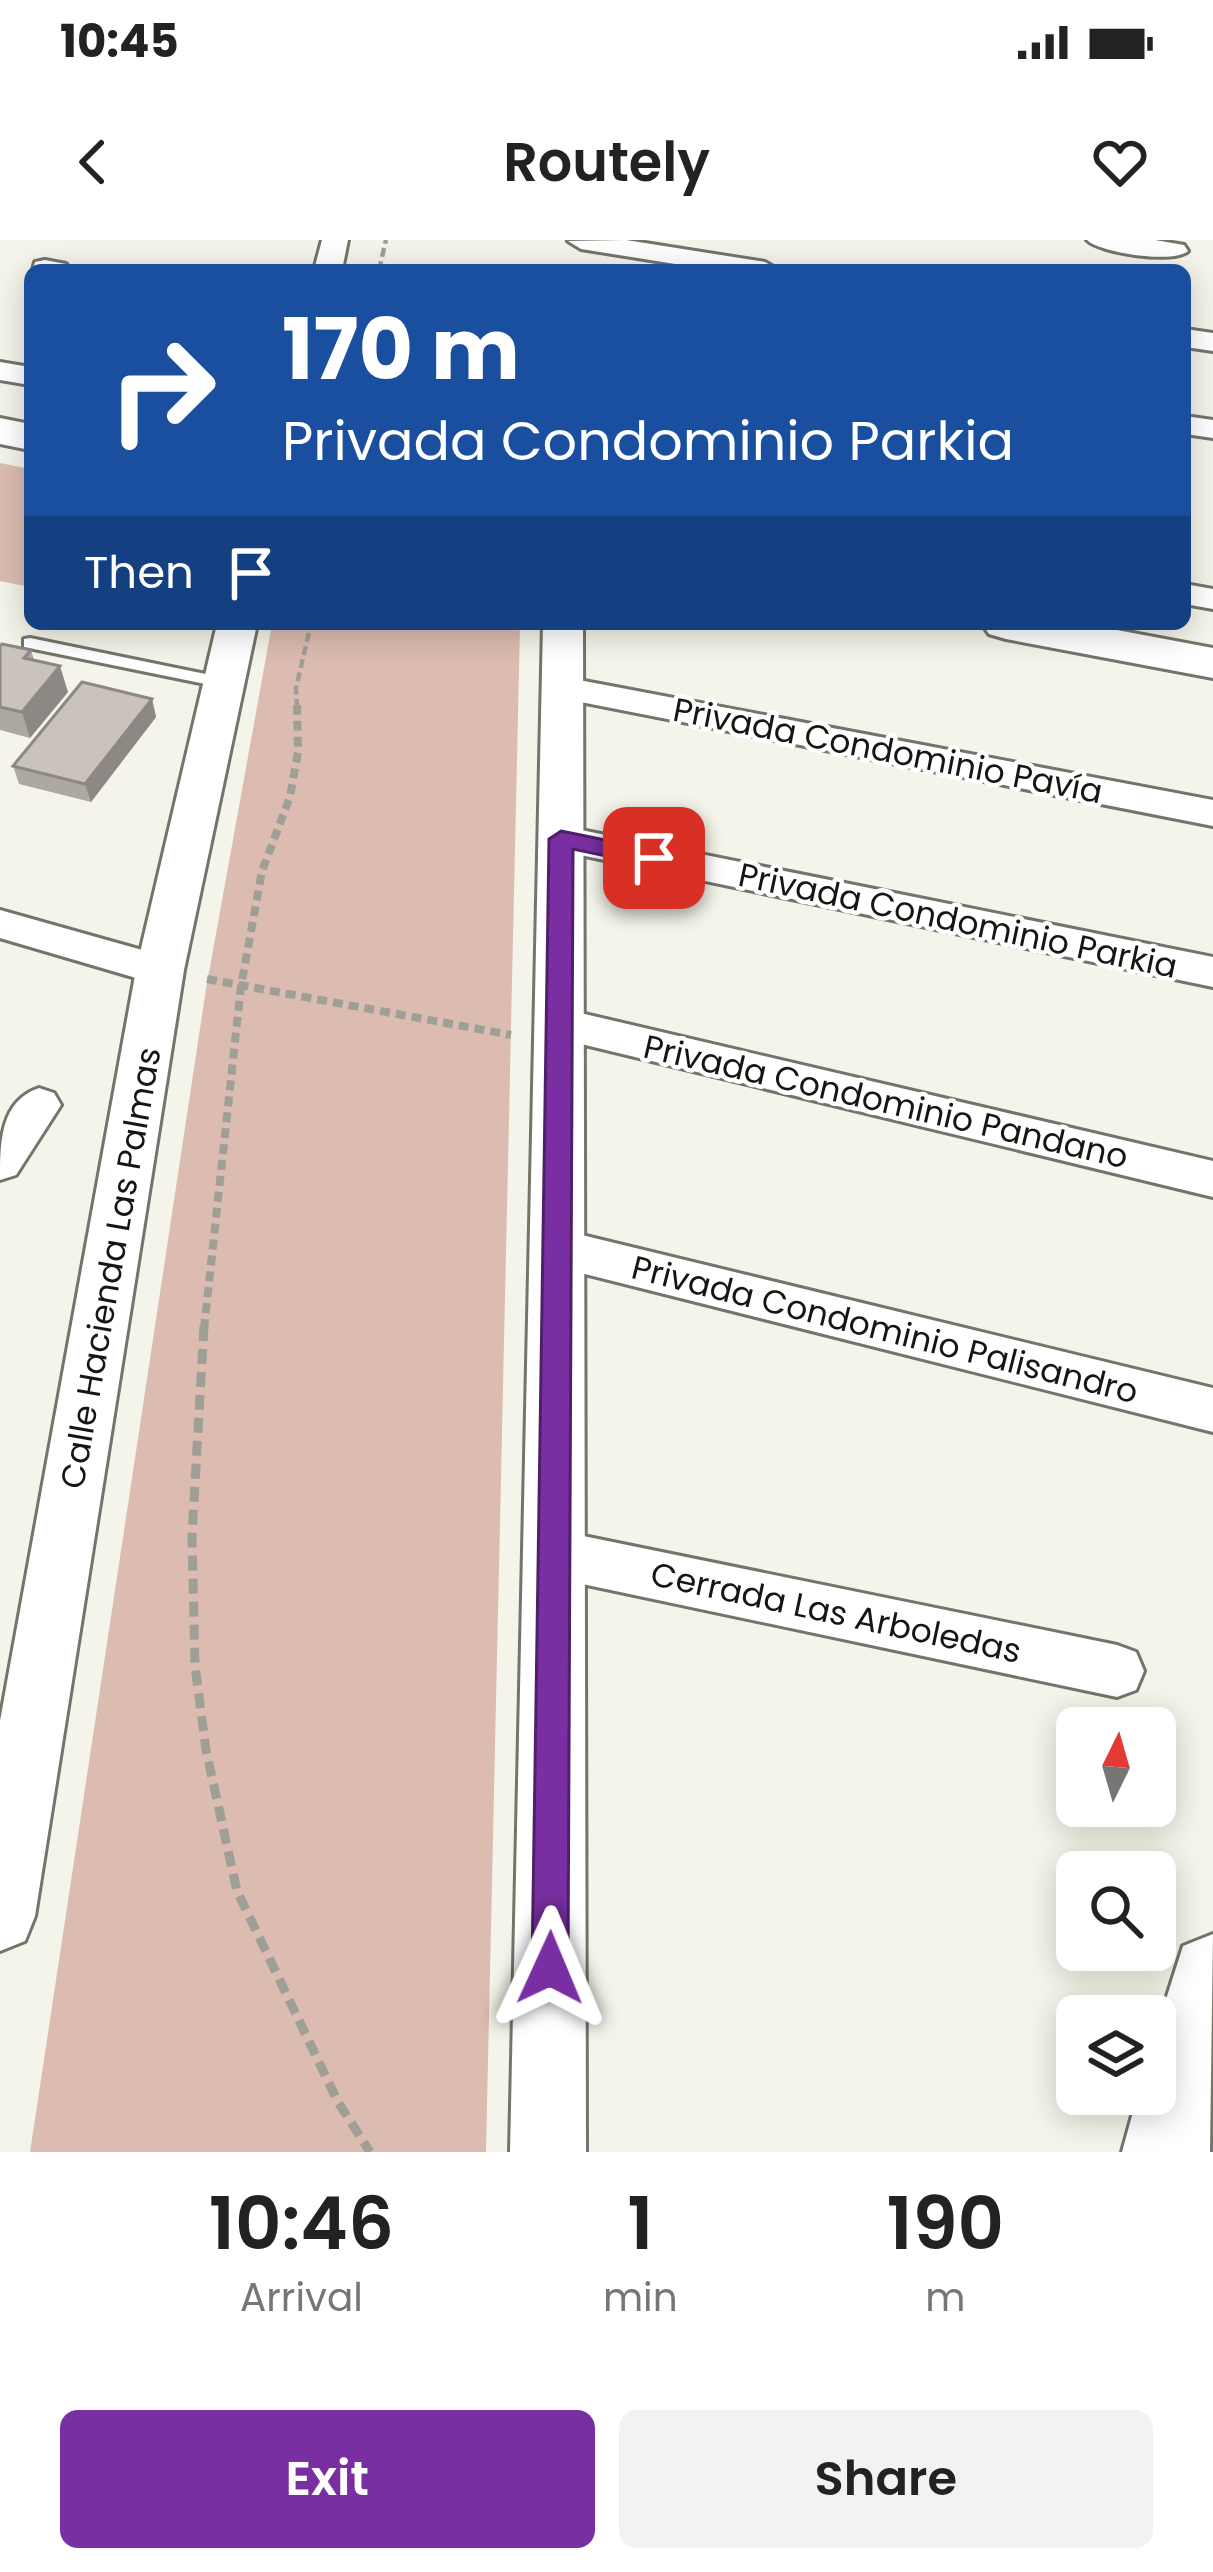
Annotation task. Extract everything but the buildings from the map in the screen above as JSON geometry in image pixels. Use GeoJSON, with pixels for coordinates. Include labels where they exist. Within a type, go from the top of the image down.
{"type":"FeatureCollection","features":[{"type":"Feature","properties":{"kind":"main road"},"geometry":{"type":"LineString","coordinates":[[1038,630],[1213,663]]}},
{"type":"Feature","properties":{"kind":"main road"},"geometry":{"type":"LineString","coordinates":[[1166,2152],[1213,1976]]}},
{"type":"Feature","properties":{"kind":"street"},"geometry":{"type":"LineString","coordinates":[[581,240],[728,264]]}},
{"type":"Feature","properties":{"kind":"street"},"geometry":{"type":"LineString","coordinates":[[1100,240],[1174,251]]}},
{"type":"Feature","properties":{"kind":"street","name":"Calle Hacienda Las Palmas"},"geometry":{"type":"LineString","coordinates":[[0,1916],[160,970],[236,630]]}},
{"type":"Feature","properties":{"kind":"street"},"geometry":{"type":"LineString","coordinates":[[548,2152],[563,630]]}},
{"type":"Feature","properties":{"kind":"street","name":"Privada Condominio Pavía"},"geometry":{"type":"LineString","coordinates":[[563,688],[1213,813]]}},
{"type":"Feature","properties":{"kind":"street","name":"Privada Condominio Parkia"},"geometry":{"type":"LineString","coordinates":[[561,839],[1213,973]]}},
{"type":"Feature","properties":{"kind":"street"},"geometry":{"type":"LineString","coordinates":[[0,924],[160,970]]}},
{"type":"Feature","properties":{"kind":"street","name":"Privada Condominio Pandano"},"geometry":{"type":"LineString","coordinates":[[559,1034],[1213,1179]]}},
{"type":"Feature","properties":{"kind":"street"},"geometry":{"type":"LineString","coordinates":[[0,1162],[39,1105]]}},
{"type":"Feature","properties":{"kind":"street","name":"Privada Condominio Palisandro"},"geometry":{"type":"LineString","coordinates":[[557,1248],[1213,1410]]}},
{"type":"Feature","properties":{"kind":"street","name":"Cerrada Las Arboledas"},"geometry":{"type":"LineString","coordinates":[[554,1554],[1117,1671]]}},
{"type":"Feature","properties":{"kind":"lane"},"geometry":{"type":"LineString","coordinates":[[30,643],[224,683]]}},
{"type":"Feature","properties":{"kind":"path"},"geometry":{"type":"LineString","coordinates":[[309,630],[296,688],[298,752],[290,797],[262,871],[242,986],[202,1349],[192,1535],[195,1666],[206,1750],[237,1891],[338,2102],[370,2152]]}},
{"type":"Feature","properties":{"kind":"path"},"geometry":{"type":"LineString","coordinates":[[160,970],[559,1034]]}},
{"type":"Feature","properties":{"kind":"shaded area"},"geometry":{"type":"Polygon","coordinates":[[[0,463],[24,468],[24,586],[0,581],[0,463]]]}},
{"type":"Feature","properties":{"kind":"shaded area"},"geometry":{"type":"Polygon","coordinates":[[[271,630],[520,630],[486,2152],[30,2152],[206,989],[271,630]]]}},
{"type":"Feature","properties":{"kind":"route"},"geometry":{"type":"LineString","coordinates":[[550,1968],[561,839],[654,858]]}}]}
